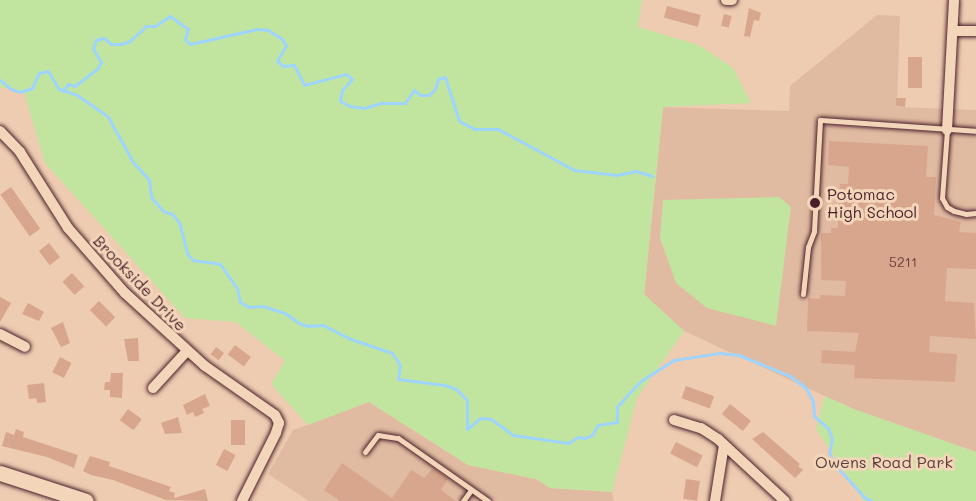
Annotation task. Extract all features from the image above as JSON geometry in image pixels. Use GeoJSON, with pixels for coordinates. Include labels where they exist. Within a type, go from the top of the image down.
{"type":"FeatureCollection","features":[{"type":"Feature","properties":{"kind":"street"},"geometry":{"type":"LineString","coordinates":[[726,0],[732,0]]}},
{"type":"Feature","properties":{"kind":"street"},"geometry":{"type":"LineString","coordinates":[[947,130],[954,0]]}},
{"type":"Feature","properties":{"kind":"street"},"geometry":{"type":"LineString","coordinates":[[952,31],[976,30]]}},
{"type":"Feature","properties":{"kind":"street","name":"Brookside Drive"},"geometry":{"type":"LineString","coordinates":[[0,131],[14,144],[45,195],[96,263],[187,351],[238,391],[275,415],[279,423],[276,433],[242,501]]}},
{"type":"Feature","properties":{"kind":"street"},"geometry":{"type":"LineString","coordinates":[[0,334],[26,347]]}},
{"type":"Feature","properties":{"kind":"street"},"geometry":{"type":"LineString","coordinates":[[153,388],[187,351]]}},
{"type":"Feature","properties":{"kind":"street"},"geometry":{"type":"LineString","coordinates":[[674,420],[701,428],[724,445],[785,501]]}},
{"type":"Feature","properties":{"kind":"street"},"geometry":{"type":"LineString","coordinates":[[715,501],[724,445]]}},
{"type":"Feature","properties":{"kind":"street"},"geometry":{"type":"LineString","coordinates":[[0,472],[86,501]]}},
{"type":"Feature","properties":{"kind":"lane"},"geometry":{"type":"LineString","coordinates":[[803,294],[807,247],[814,231],[820,120],[976,131]]}},
{"type":"Feature","properties":{"kind":"lane"},"geometry":{"type":"LineString","coordinates":[[947,130],[942,198],[947,207],[954,211],[966,214],[976,213]]}},
{"type":"Feature","properties":{"kind":"lane"},"geometry":{"type":"LineString","coordinates":[[365,452],[378,435],[387,434],[398,438],[488,501]]}},
{"type":"Feature","properties":{"kind":"lane"},"geometry":{"type":"LineString","coordinates":[[463,501],[471,490]]}},
{"type":"Feature","properties":{"kind":"shaded area","name":"Potomac High School"},"geometry":{"type":"Polygon","coordinates":[[[877,15],[900,16],[897,107],[976,110],[976,452],[853,409],[684,331],[644,295],[663,107],[789,111],[790,86],[877,15]]]}},
{"type":"Feature","properties":{"kind":"shaded area"},"geometry":{"type":"Polygon","coordinates":[[[369,402],[468,465],[536,479],[550,488],[612,492],[614,501],[309,501],[268,474],[293,430],[369,402]]]}},
{"type":"Feature","properties":{"kind":"green space"},"geometry":{"type":"Polygon","coordinates":[[[0,0],[642,0],[638,27],[699,45],[733,68],[751,103],[663,107],[644,294],[684,331],[637,398],[612,492],[550,488],[536,479],[468,465],[369,402],[308,425],[271,384],[285,361],[236,322],[185,318],[45,163],[24,92],[0,87],[0,0]]]}},
{"type":"Feature","properties":{"kind":"green space"},"geometry":{"type":"Polygon","coordinates":[[[779,197],[791,207],[776,326],[707,308],[676,283],[660,238],[663,200],[779,197]]]}},
{"type":"Feature","properties":{"kind":"green space","name":"Owens Road Park"},"geometry":{"type":"Polygon","coordinates":[[[825,396],[854,409],[976,452],[976,501],[864,501],[816,429],[825,396]]]}},
{"type":"Feature","properties":{"kind":"building"},"geometry":{"type":"Polygon","coordinates":[[[667,6],[701,15],[698,27],[664,18],[667,6]]]}},
{"type":"Feature","properties":{"kind":"building"},"geometry":{"type":"Polygon","coordinates":[[[749,8],[761,13],[759,21],[754,20],[750,37],[744,36],[749,8]]]}},
{"type":"Feature","properties":{"kind":"building"},"geometry":{"type":"Polygon","coordinates":[[[724,14],[732,16],[729,28],[721,26],[724,14]]]}},
{"type":"Feature","properties":{"kind":"building"},"geometry":{"type":"Polygon","coordinates":[[[908,57],[922,57],[922,88],[908,88],[908,57]]]}},
{"type":"Feature","properties":{"kind":"building"},"geometry":{"type":"Polygon","coordinates":[[[896,98],[906,98],[905,107],[896,106],[896,98]]]}},
{"type":"Feature","properties":{"kind":"building"},"geometry":{"type":"Polygon","coordinates":[[[829,141],[928,146],[926,177],[936,177],[934,215],[961,222],[959,232],[976,233],[976,269],[947,268],[945,301],[974,303],[976,339],[930,336],[929,352],[957,354],[955,382],[854,378],[855,365],[821,363],[822,350],[855,352],[859,333],[807,331],[808,298],[820,299],[820,295],[845,296],[846,281],[821,280],[821,233],[831,233],[831,228],[838,228],[840,184],[848,184],[849,167],[828,165],[829,141]]]}},
{"type":"Feature","properties":{"kind":"building"},"geometry":{"type":"Polygon","coordinates":[[[11,187],[40,229],[30,236],[0,194],[11,187]]]}},
{"type":"Feature","properties":{"kind":"building"},"geometry":{"type":"Polygon","coordinates":[[[49,243],[60,257],[50,265],[39,251],[49,243]]]}},
{"type":"Feature","properties":{"kind":"building"},"geometry":{"type":"Polygon","coordinates":[[[72,273],[84,286],[75,295],[62,282],[72,273]]]}},
{"type":"Feature","properties":{"kind":"building"},"geometry":{"type":"Polygon","coordinates":[[[0,297],[11,303],[0,322],[0,297]]]}},
{"type":"Feature","properties":{"kind":"building"},"geometry":{"type":"Polygon","coordinates":[[[99,301],[115,317],[106,326],[90,310],[99,301]]]}},
{"type":"Feature","properties":{"kind":"building"},"geometry":{"type":"Polygon","coordinates":[[[28,303],[44,312],[39,321],[22,314],[28,303]]]}},
{"type":"Feature","properties":{"kind":"building"},"geometry":{"type":"Polygon","coordinates":[[[63,322],[70,343],[61,347],[51,328],[63,322]]]}},
{"type":"Feature","properties":{"kind":"building"},"geometry":{"type":"Polygon","coordinates":[[[138,338],[139,361],[128,361],[124,339],[138,338]]]}},
{"type":"Feature","properties":{"kind":"building"},"geometry":{"type":"Polygon","coordinates":[[[235,345],[251,357],[244,367],[228,355],[235,345]]]}},
{"type":"Feature","properties":{"kind":"building"},"geometry":{"type":"Polygon","coordinates":[[[216,347],[224,353],[219,360],[211,354],[216,347]]]}},
{"type":"Feature","properties":{"kind":"building"},"geometry":{"type":"Polygon","coordinates":[[[60,357],[72,363],[64,378],[52,372],[60,357]]]}},
{"type":"Feature","properties":{"kind":"building"},"geometry":{"type":"Polygon","coordinates":[[[111,373],[123,373],[122,398],[110,397],[110,390],[104,390],[105,382],[110,382],[111,373]]]}},
{"type":"Feature","properties":{"kind":"building"},"geometry":{"type":"Polygon","coordinates":[[[44,383],[46,402],[37,403],[36,398],[29,399],[27,385],[44,383]]]}},
{"type":"Feature","properties":{"kind":"building"},"geometry":{"type":"Polygon","coordinates":[[[686,386],[714,396],[710,408],[682,398],[686,386]]]}},
{"type":"Feature","properties":{"kind":"building"},"geometry":{"type":"Polygon","coordinates":[[[205,394],[210,406],[202,409],[204,413],[195,417],[193,412],[187,415],[183,405],[205,394]]]}},
{"type":"Feature","properties":{"kind":"building"},"geometry":{"type":"Polygon","coordinates":[[[730,404],[751,421],[743,431],[722,414],[730,404]]]}},
{"type":"Feature","properties":{"kind":"building"},"geometry":{"type":"Polygon","coordinates":[[[128,409],[142,419],[134,430],[120,420],[128,409]]]}},
{"type":"Feature","properties":{"kind":"building"},"geometry":{"type":"Polygon","coordinates":[[[178,417],[182,433],[165,434],[161,423],[178,417]]]}},
{"type":"Feature","properties":{"kind":"building"},"geometry":{"type":"Polygon","coordinates":[[[231,420],[245,420],[245,445],[231,445],[231,420]]]}},
{"type":"Feature","properties":{"kind":"building"},"geometry":{"type":"Polygon","coordinates":[[[16,429],[24,432],[23,437],[78,455],[74,468],[47,457],[2,446],[6,432],[14,435],[16,429]]]}},
{"type":"Feature","properties":{"kind":"building"},"geometry":{"type":"Polygon","coordinates":[[[763,432],[800,464],[798,466],[803,470],[795,478],[752,439],[763,432]]]}},
{"type":"Feature","properties":{"kind":"building"},"geometry":{"type":"Polygon","coordinates":[[[676,442],[703,456],[697,467],[670,454],[676,442]]]}},
{"type":"Feature","properties":{"kind":"building"},"geometry":{"type":"Polygon","coordinates":[[[224,449],[236,455],[227,471],[216,465],[224,449]]]}},
{"type":"Feature","properties":{"kind":"building"},"geometry":{"type":"Polygon","coordinates":[[[90,456],[110,462],[109,466],[171,487],[169,491],[175,493],[174,498],[205,489],[208,501],[166,500],[113,480],[91,475],[83,471],[90,456]]]}},
{"type":"Feature","properties":{"kind":"building"},"geometry":{"type":"Polygon","coordinates":[[[342,463],[392,498],[412,470],[424,478],[433,468],[448,479],[441,490],[456,501],[340,501],[324,490],[342,463]]]}},
{"type":"Feature","properties":{"kind":"building"},"geometry":{"type":"Polygon","coordinates":[[[686,479],[700,481],[697,501],[683,499],[686,479]]]}},
{"type":"Feature","properties":{"kind":"waterway"},"geometry":{"type":"LineString","coordinates":[[63,91],[68,84],[75,86],[98,68],[101,62],[93,48],[96,40],[104,38],[111,44],[121,44],[130,41],[146,26],[155,26],[170,16],[188,29],[185,39],[190,44],[257,29],[268,30],[281,38],[286,45],[277,61],[283,66],[294,65],[304,85],[346,74],[352,79],[342,90],[340,101],[350,106],[364,108],[380,103],[405,103],[414,90],[420,95],[429,95],[435,89],[438,79],[445,77],[459,121],[475,129],[498,129],[574,170],[617,175],[636,171],[652,176]]}},
{"type":"Feature","properties":{"kind":"waterway"},"geometry":{"type":"LineString","coordinates":[[0,80],[11,89],[20,92],[32,88],[39,73],[48,71],[59,89],[77,95],[108,117],[133,162],[149,180],[151,197],[163,211],[172,214],[179,222],[188,255],[193,260],[220,264],[237,288],[240,302],[249,307],[263,306],[285,313],[299,323],[308,326],[323,325],[351,339],[392,353],[400,365],[398,379],[445,385],[456,389],[467,400],[467,429],[480,418],[491,419],[513,435],[568,443],[578,437],[585,438],[592,435],[598,425],[617,422],[617,407],[629,393],[642,380],[674,360],[720,353],[739,355],[790,376],[806,388],[813,402],[814,416],[828,428],[832,439],[829,453],[835,465],[864,497],[872,501]]}},
{"type":"Feature","properties":{"kind":"place","name":"Potomac High School"},"geometry":{"type":"Point","coordinates":[815,203]}}]}
